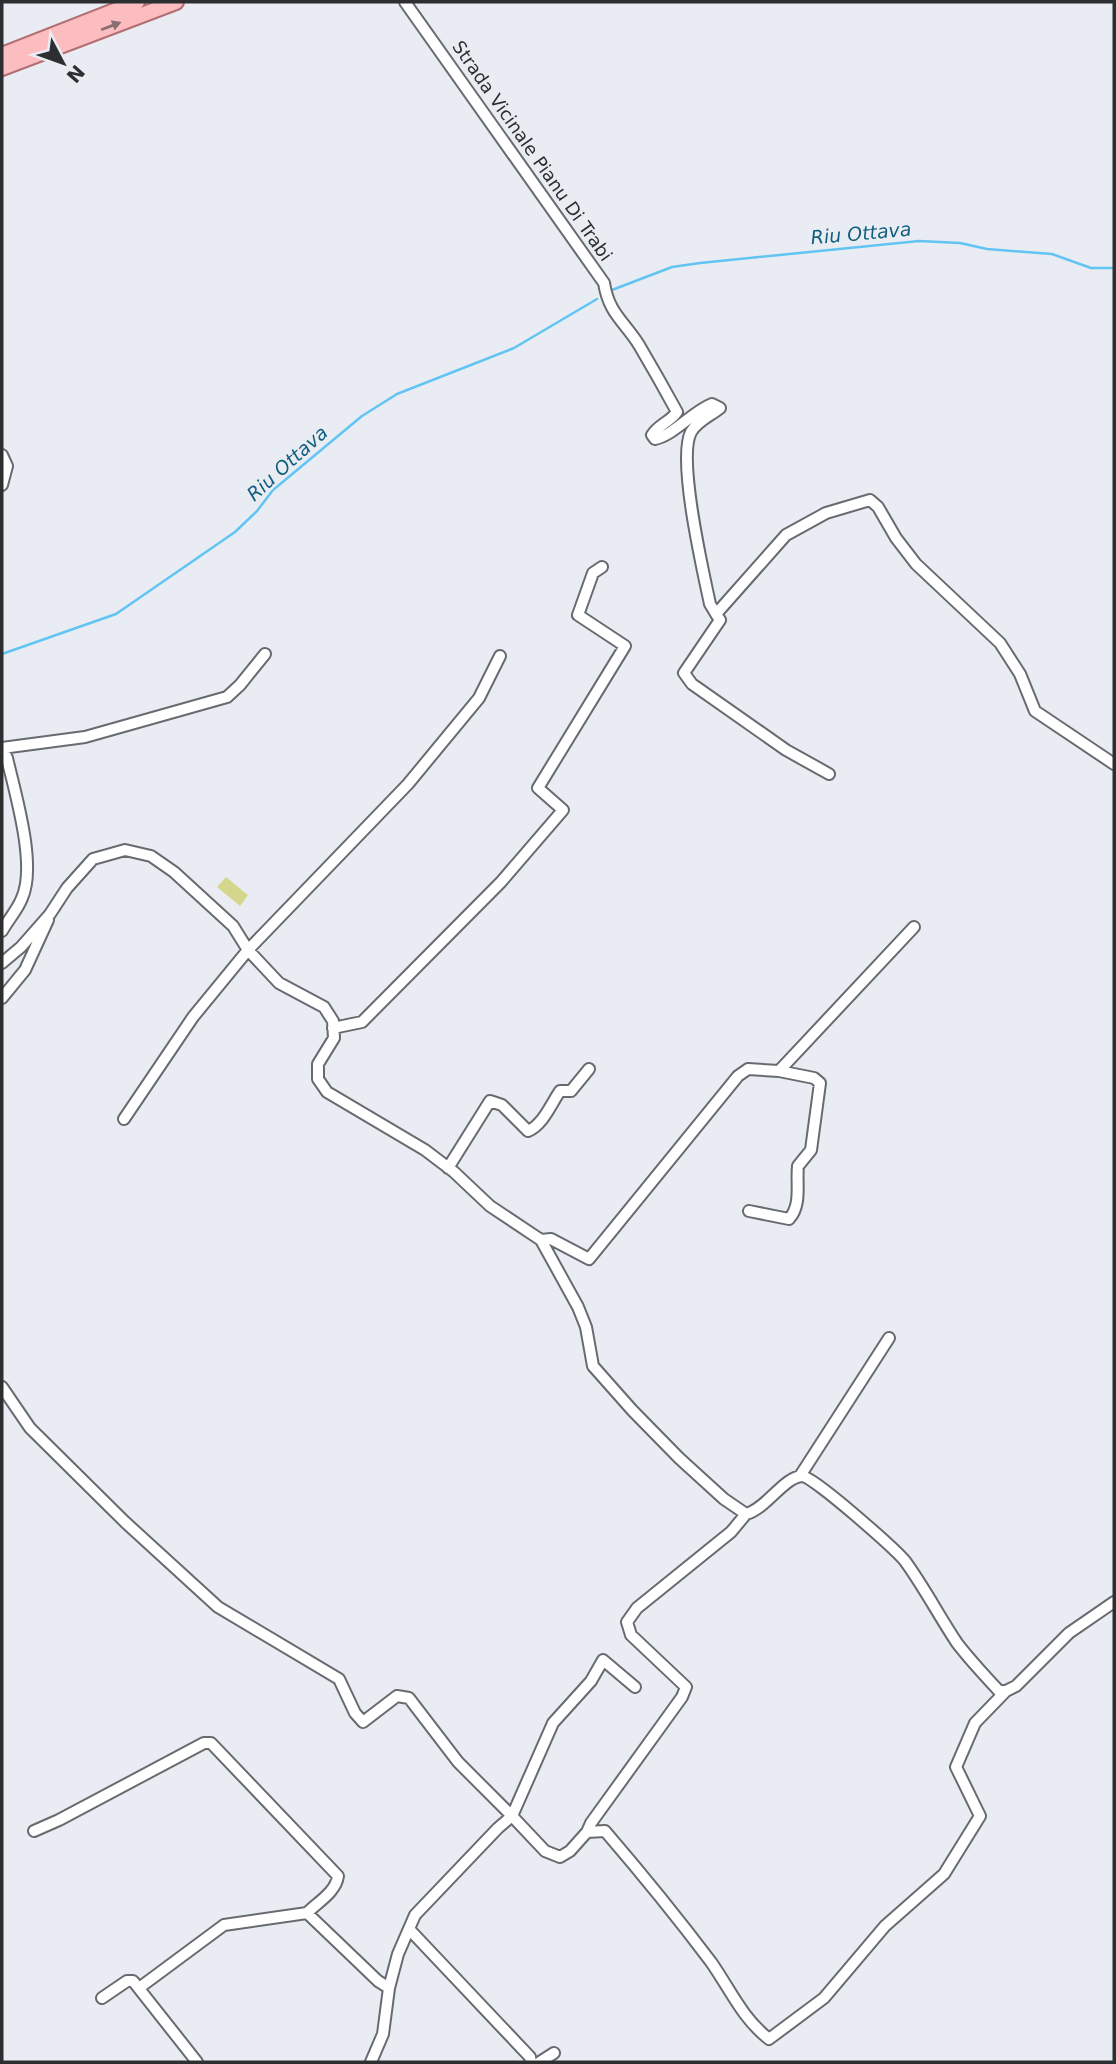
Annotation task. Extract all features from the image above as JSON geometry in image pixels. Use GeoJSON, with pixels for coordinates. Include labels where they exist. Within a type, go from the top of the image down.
{"type":"FeatureCollection","features":[{"type":"Feature","properties":{"kind":"main road"},"geometry":{"type":"LineString","coordinates":[[2,55],[137,2]]}},
{"type":"Feature","properties":{"kind":"main road"},"geometry":{"type":"LineString","coordinates":[[2,68],[176,2]]}},
{"type":"Feature","properties":{"kind":"street","name":"Strada Vicinale Pianu Di Trabi"},"geometry":{"type":"LineString","coordinates":[[405,2],[604,283],[606,298],[620,322],[637,342],[677,412],[672,419],[656,428],[652,435],[655,439],[664,437],[703,407],[712,404],[720,408],[699,422],[691,432],[687,445],[694,522],[710,604],[716,614]]}},
{"type":"Feature","properties":{"kind":"street"},"geometry":{"type":"LineString","coordinates":[[2,455],[7,466],[2,485]]}},
{"type":"Feature","properties":{"kind":"street"},"geometry":{"type":"LineString","coordinates":[[829,774],[786,750],[692,684],[684,673],[720,620],[716,614],[786,535],[826,513],[870,500],[878,507],[896,538],[916,564],[1000,643],[1020,674],[1035,711],[1114,764]]}},
{"type":"Feature","properties":{"kind":"street"},"geometry":{"type":"LineString","coordinates":[[333,1028],[362,1022],[501,882],[564,810],[538,788],[625,646],[578,615],[593,573],[603,567]]}},
{"type":"Feature","properties":{"kind":"street"},"geometry":{"type":"LineString","coordinates":[[2,931],[22,898],[27,880],[24,834],[7,758],[2,748],[85,737],[227,696],[240,685],[265,654]]}},
{"type":"Feature","properties":{"kind":"street"},"geometry":{"type":"LineString","coordinates":[[124,1119],[191,1020],[248,950],[408,784],[479,698],[500,656]]}},
{"type":"Feature","properties":{"kind":"street"},"geometry":{"type":"LineString","coordinates":[[2,998],[25,970],[50,914],[66,888],[93,859],[125,850],[150,856],[174,872],[233,926],[248,950],[279,983],[324,1007],[333,1021],[334,1038],[318,1064],[318,1079],[327,1092],[425,1150],[490,1206],[541,1240],[578,1307],[586,1327],[593,1366],[679,1458],[724,1499],[746,1514]]}},
{"type":"Feature","properties":{"kind":"street"},"geometry":{"type":"LineString","coordinates":[[2,963],[21,947],[50,914]]}},
{"type":"Feature","properties":{"kind":"street"},"geometry":{"type":"LineString","coordinates":[[779,1071],[914,927]]}},
{"type":"Feature","properties":{"kind":"street"},"geometry":{"type":"LineString","coordinates":[[449,1168],[491,1101],[502,1105],[528,1130],[534,1128],[560,1091],[571,1091],[589,1069]]}},
{"type":"Feature","properties":{"kind":"street"},"geometry":{"type":"LineString","coordinates":[[541,1240],[551,1239],[589,1259],[738,1076],[748,1069],[779,1071],[814,1078],[820,1083],[811,1150],[798,1166],[798,1198],[794,1213],[789,1219],[749,1211]]}},
{"type":"Feature","properties":{"kind":"street"},"geometry":{"type":"LineString","coordinates":[[800,1476],[889,1338]]}},
{"type":"Feature","properties":{"kind":"street"},"geometry":{"type":"LineString","coordinates":[[2,1387],[30,1428],[125,1522],[218,1607],[339,1679],[355,1713],[363,1722],[397,1696],[409,1698],[458,1762],[545,1852],[560,1857],[570,1851],[587,1832],[682,1697],[686,1687],[631,1634],[627,1622],[637,1608],[720,1541],[746,1514],[754,1512],[792,1479],[800,1476],[807,1476],[825,1489],[903,1559],[957,1642],[999,1691],[1006,1691]]}},
{"type":"Feature","properties":{"kind":"street"},"geometry":{"type":"LineString","coordinates":[[587,1832],[605,1831],[681,1921],[723,1978],[732,1997],[753,2027],[769,2039],[824,1998],[885,1926],[944,1874],[980,1816],[957,1767],[975,1723],[1069,1633],[1114,1602]]}},
{"type":"Feature","properties":{"kind":"street"},"geometry":{"type":"LineString","coordinates":[[371,2062],[383,2034],[389,1988],[398,1954],[415,1915],[512,1816],[552,1723],[591,1681],[603,1661],[635,1687]]}},
{"type":"Feature","properties":{"kind":"street"},"geometry":{"type":"LineString","coordinates":[[34,1831],[204,1743],[211,1743],[338,1876],[331,1890],[307,1913],[224,1925],[139,1989]]}},
{"type":"Feature","properties":{"kind":"street"},"geometry":{"type":"LineString","coordinates":[[307,1913],[378,1981],[389,1988]]}},
{"type":"Feature","properties":{"kind":"street"},"geometry":{"type":"LineString","coordinates":[[409,1928],[530,2057],[531,2062]]}},
{"type":"Feature","properties":{"kind":"street"},"geometry":{"type":"LineString","coordinates":[[102,1998],[127,1981],[133,1981],[197,2062]]}},
{"type":"Feature","properties":{"kind":"street"},"geometry":{"type":"LineString","coordinates":[[540,2062],[554,2053]]}},
{"type":"Feature","properties":{"kind":"green space"},"geometry":{"type":"Polygon","coordinates":[[[226,877],[248,895],[240,906],[217,887],[226,877]]]}},
{"type":"Feature","properties":{"kind":"waterway","name":"Riu Ottava"},"geometry":{"type":"LineString","coordinates":[[612,290],[672,267],[919,241],[1052,254],[1091,268],[1114,268]]}},
{"type":"Feature","properties":{"kind":"waterway","name":"Riu Ottava"},"geometry":{"type":"LineString","coordinates":[[2,654],[116,614],[235,532],[257,511],[273,490],[362,416],[397,394],[514,348],[597,299]]}}]}
